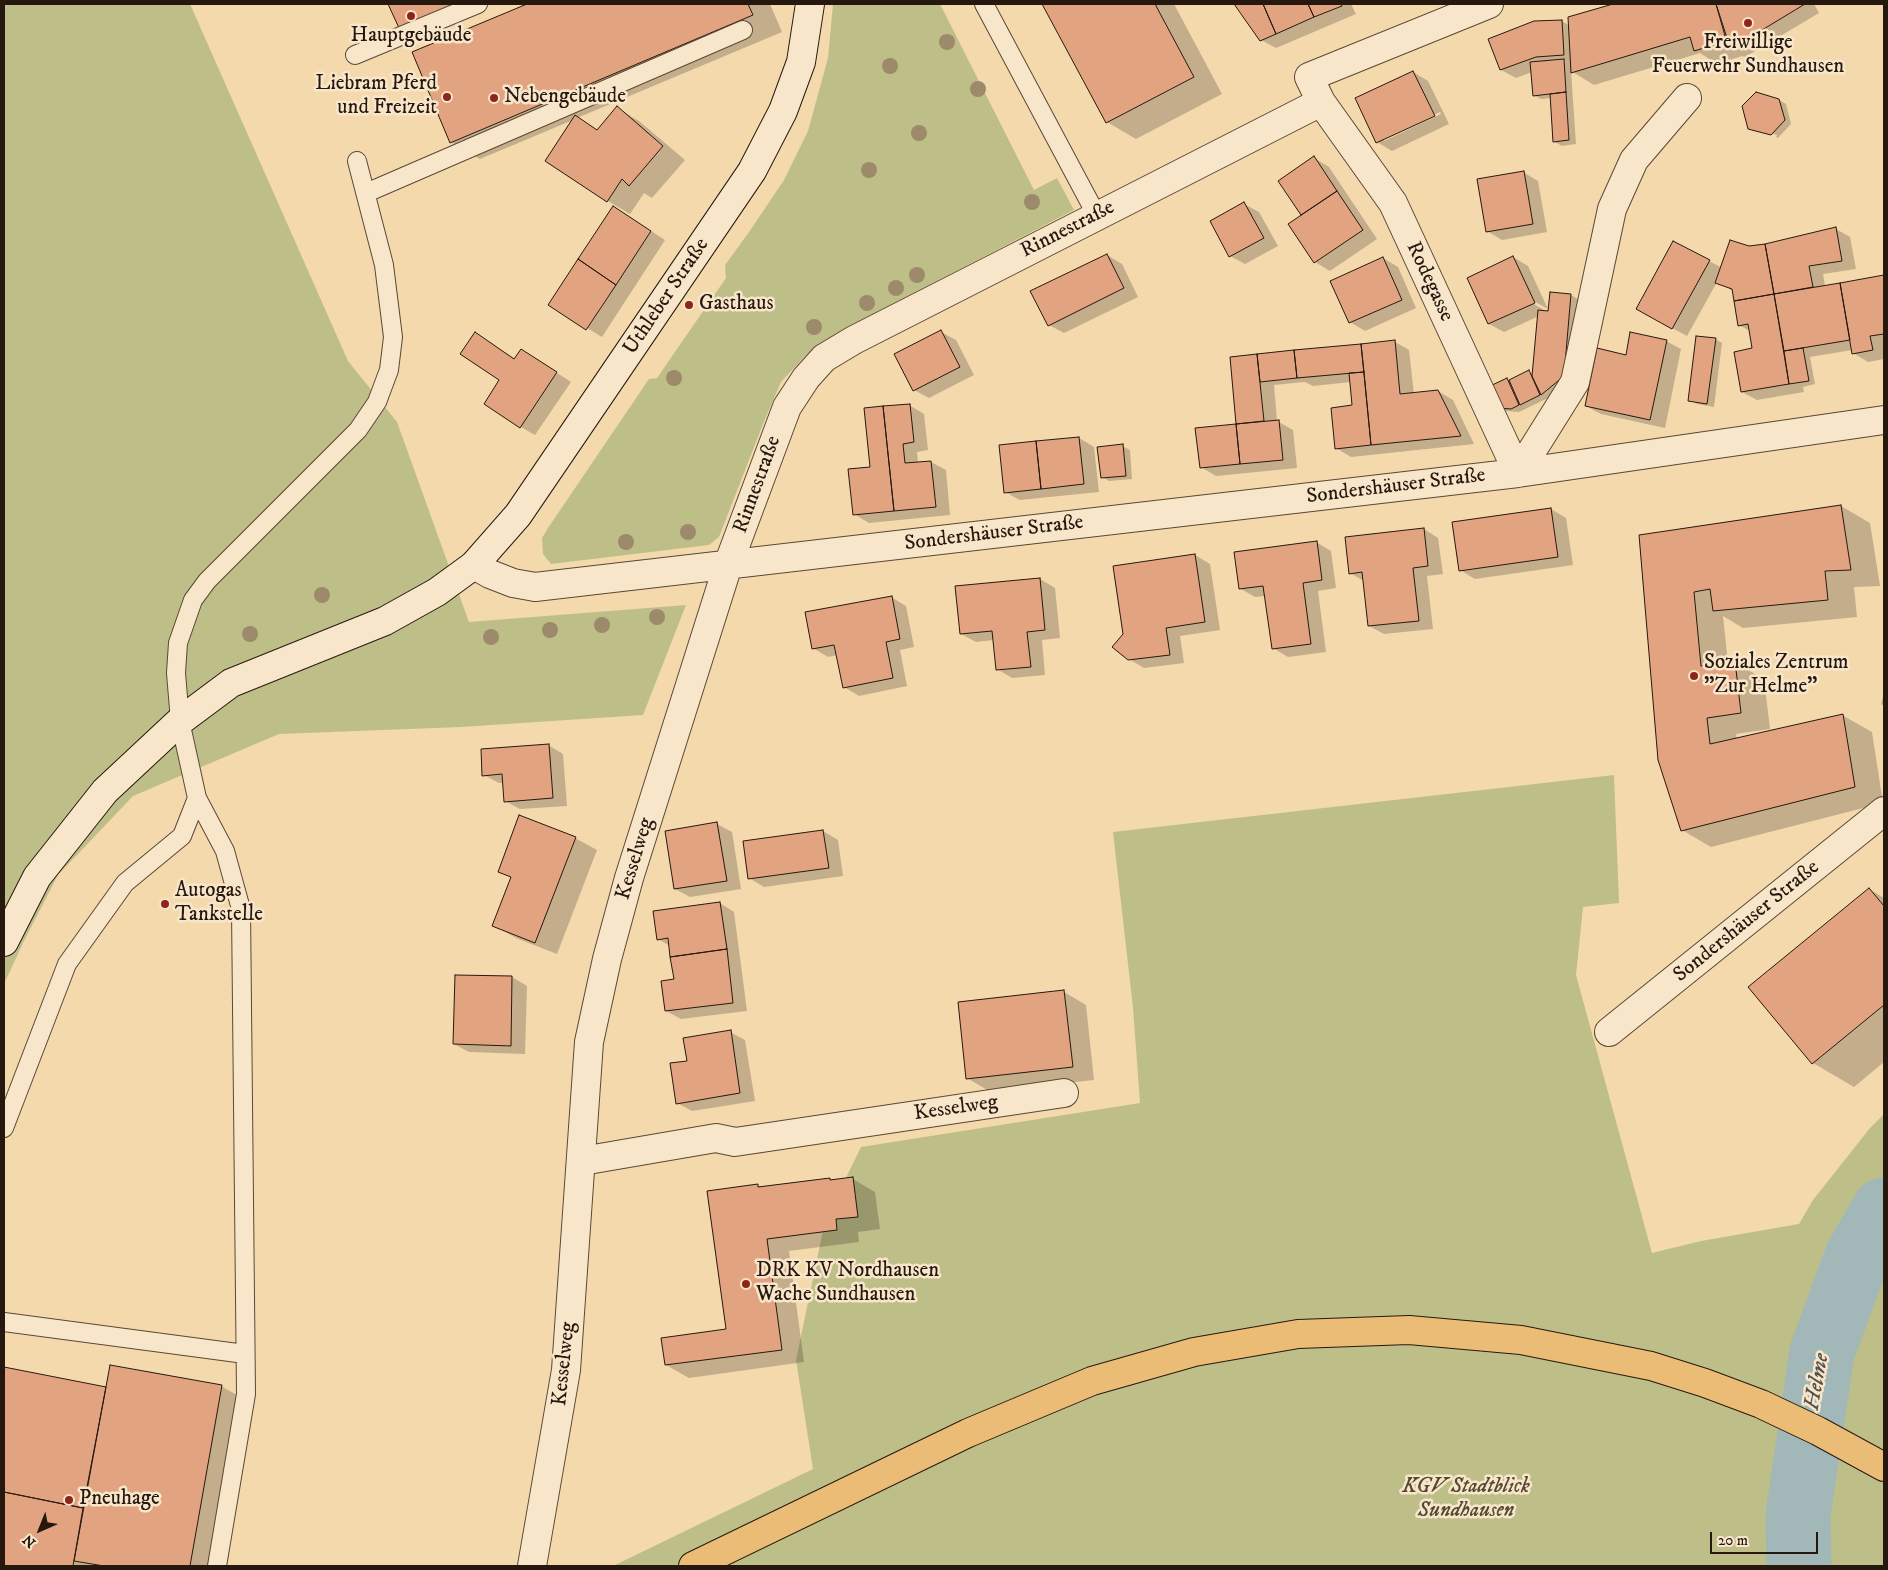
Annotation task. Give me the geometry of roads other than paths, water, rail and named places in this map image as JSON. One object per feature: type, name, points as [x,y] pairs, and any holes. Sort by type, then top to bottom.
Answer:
[{"type":"main road","points":[[693,1566],[968,1433],[1092,1380],[1194,1352],[1298,1334],[1409,1330],[1521,1340],[1651,1366],[1705,1383],[1761,1404],[1818,1431],[1884,1467]]},
{"type":"street","name":"Uthleber Straße","points":[[4,942],[37,877],[105,791],[180,721],[231,683],[385,621],[436,592],[474,565],[518,515],[752,171],[783,111],[801,62],[810,4]]},
{"type":"street","points":[[1321,102],[1309,77],[1489,4]]},
{"type":"street","points":[[1518,473],[1574,382],[1615,200],[1634,160],[1687,98]]},
{"type":"street","name":"Rinnestraße","points":[[728,565],[787,407],[806,378],[824,358],[854,340],[1321,102]]},
{"type":"street","name":"Rodegasse","points":[[1321,102],[1393,204],[1518,473]]},
{"type":"street","name":"Sondershäuser Straße","points":[[474,565],[513,583],[535,587],[1518,473],[1884,420]]},
{"type":"street","name":"Kesselweg","points":[[532,1566],[560,1417],[566,1370],[589,1042],[607,959],[629,878],[728,565]]},
{"type":"street","name":"Sondershäuser Straße","points":[[1609,1032],[1884,811]]},
{"type":"street","name":"Kesselweg","points":[[582,1161],[716,1138],[735,1142],[1064,1093]]},
{"type":"lane","points":[[355,55],[478,4]]},
{"type":"lane","points":[[984,4],[1097,216]]},
{"type":"lane","points":[[366,193],[743,30]]},
{"type":"lane","points":[[217,1566],[246,1394],[241,909],[226,851],[197,798],[180,721],[176,673],[178,643],[193,600],[207,581],[358,430],[377,402],[389,370],[394,337],[384,265],[358,161]]},
{"type":"lane","points":[[4,1128],[67,964],[125,883],[182,836],[197,798]]},
{"type":"lane","points":[[4,1322],[246,1354]]},
{"type":"waterway","name":"Helme","points":[[1799,1566],[1798,1515],[1822,1352],[1857,1257],[1884,1210]]},
{"type":"place","name":"Hauptgebäude","points":[[411,16]]},
{"type":"place","name":"Freiwillige Feuerwehr Sundhausen","points":[[1748,23]]},
{"type":"place","name":"Liebram Pferd und Freizeit","points":[[447,97]]},
{"type":"place","name":"Nebengebäude","points":[[494,98]]},
{"type":"place","name":"Gasthaus","points":[[689,305]]},
{"type":"place","name":"Soziales Zentrum \"Zur Helme\"","points":[[1694,676]]},
{"type":"place","name":"Autogas Tankstelle","points":[[165,904]]},
{"type":"place","name":"DRK KV Nordhausen Wache Sundhausen","points":[[746,1284]]},
{"type":"place","name":"Pneuhage","points":[[69,1500]]},
{"type":"park label","name":"KGV Stadtblick Sundhausen","points":[[1466,1500]]}]
